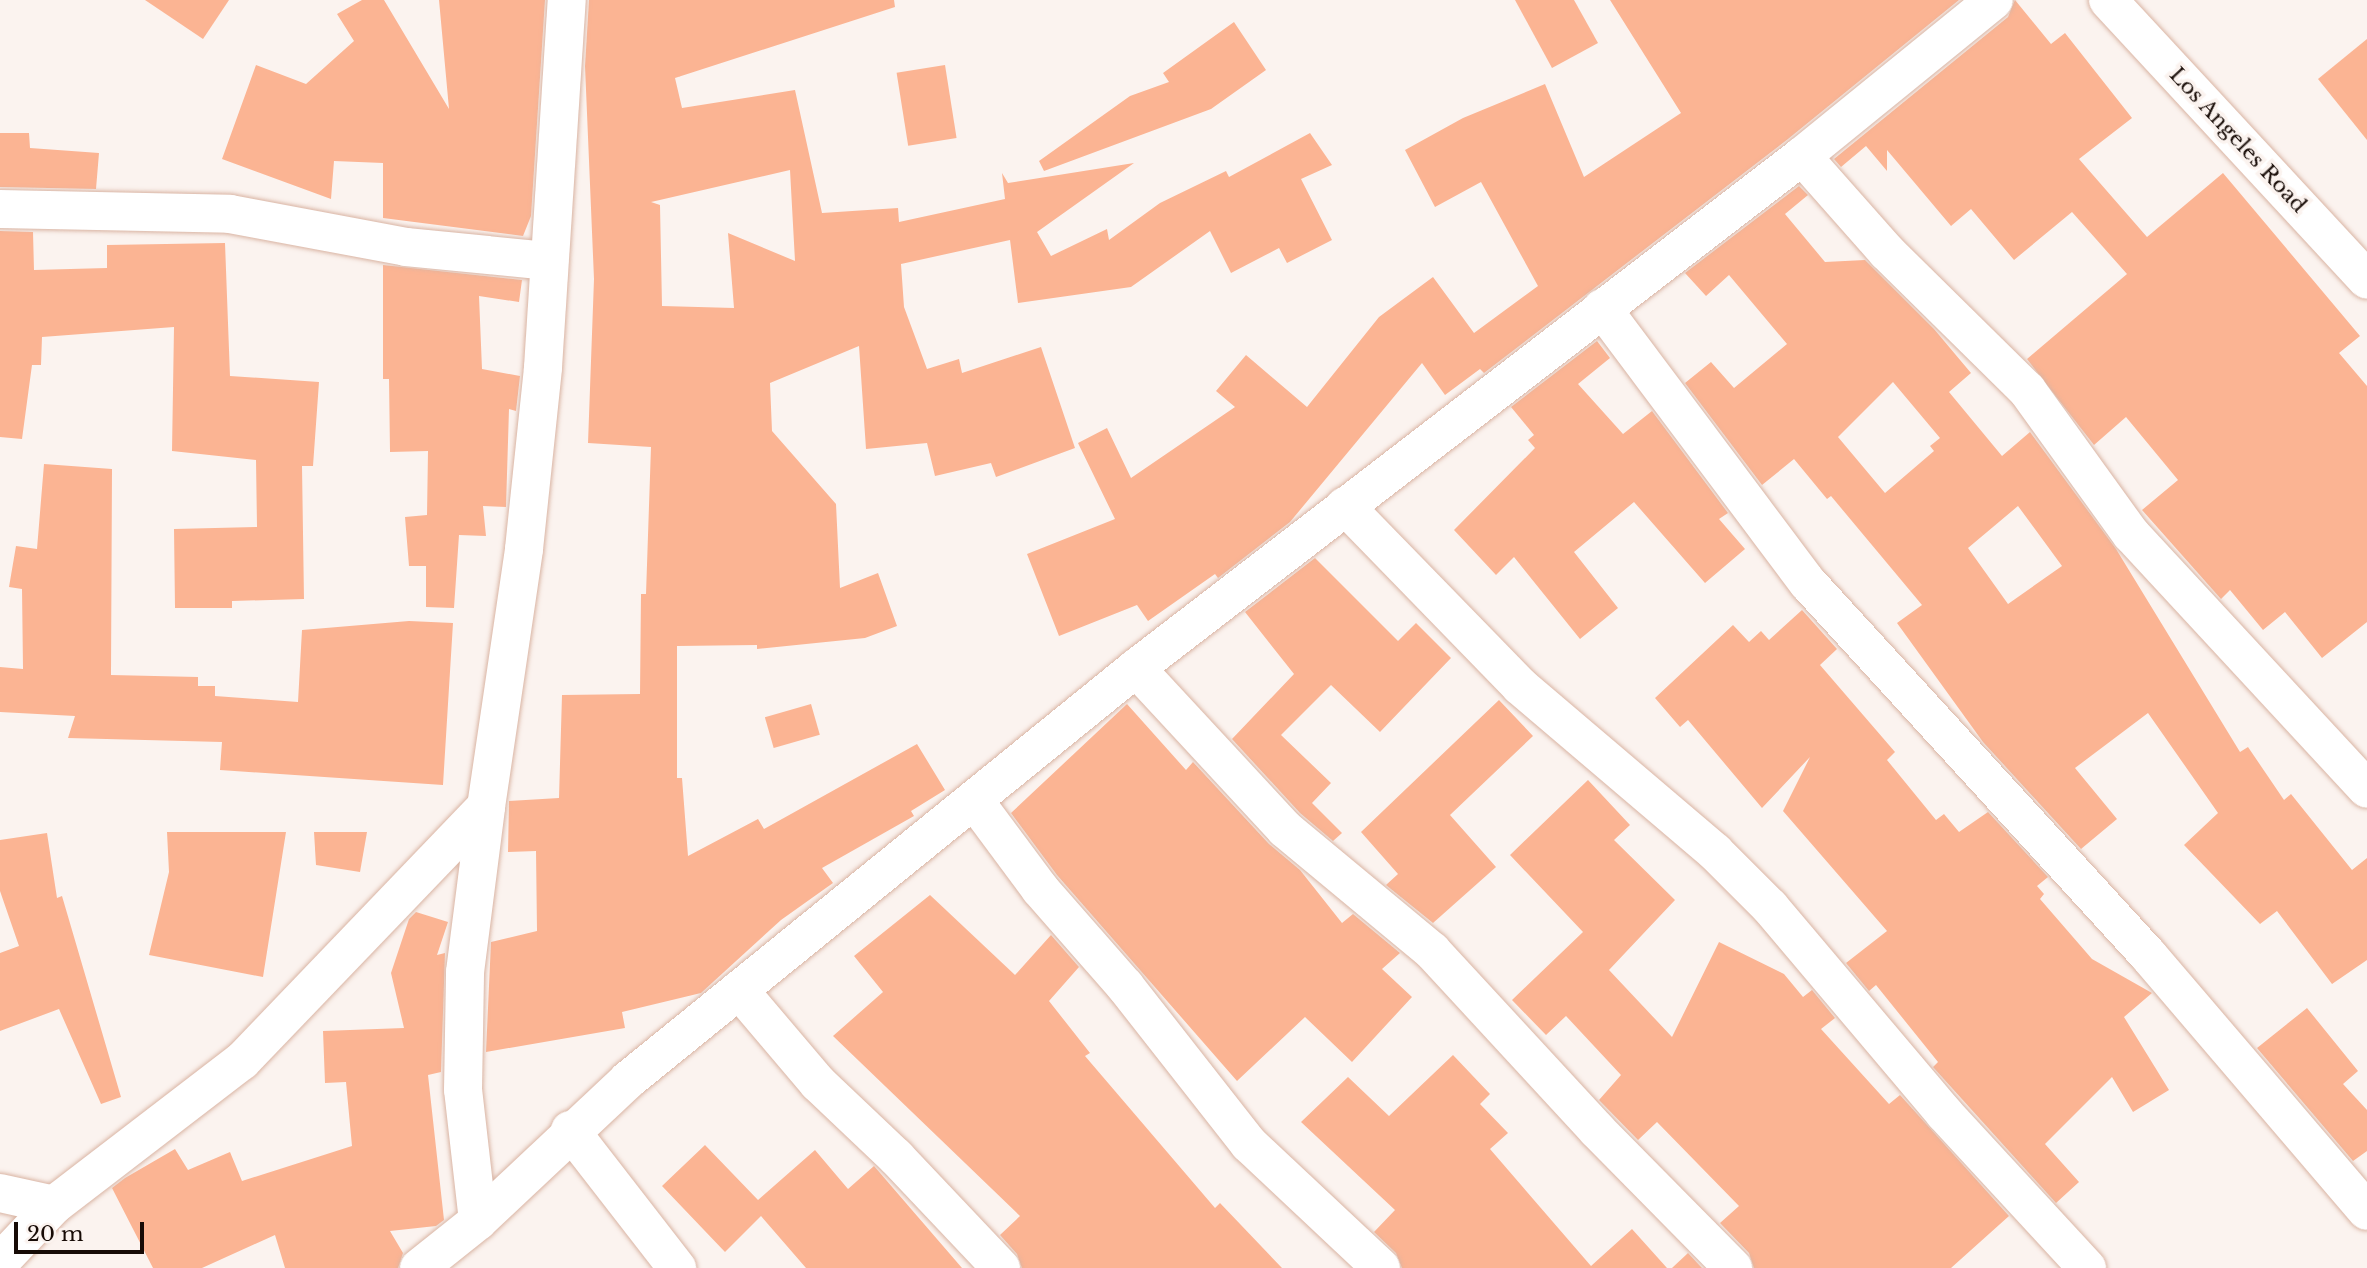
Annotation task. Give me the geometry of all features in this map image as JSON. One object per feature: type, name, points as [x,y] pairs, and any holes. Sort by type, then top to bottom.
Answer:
[{"type":"street","points":[[478,1221],[463,1090],[465,1011],[486,807],[524,549],[549,261],[567,0]]},
{"type":"street","points":[[419,1268],[478,1221],[570,1130],[1136,668],[1801,156],[1994,0]]},
{"type":"street","name":"Los Angeles Road","points":[[2108,0],[2367,280]]},
{"type":"street","points":[[1801,156],[1887,251],[2027,390],[2131,534],[2367,789]]},
{"type":"street","points":[[0,209],[230,214],[406,247],[549,261]]},
{"type":"street","points":[[1602,308],[1808,583],[2149,956],[2367,1211]]},
{"type":"street","points":[[1345,506],[1520,686],[1715,852],[1770,907],[1944,1113],[2087,1268]]},
{"type":"street","points":[[1136,668],[1285,829],[1432,951],[1597,1130],[1733,1268]]},
{"type":"street","points":[[974,800],[1040,889],[1125,986],[1249,1144],[1381,1268]]},
{"type":"street","points":[[0,1262],[54,1205],[242,1061],[486,807]]},
{"type":"street","points":[[739,990],[818,1083],[896,1157],[1001,1268]]},
{"type":"street","points":[[570,1130],[677,1268]]},
{"type":"street","points":[[0,1193],[54,1205]]},
{"type":"building","points":[[145,0],[229,0],[203,39]]},
{"type":"building","points":[[362,0],[384,0],[449,109],[439,0],[545,0],[531,216],[523,236],[383,218],[383,163],[334,161],[331,199],[222,159],[256,65],[306,84],[354,41],[337,14]]},
{"type":"building","points":[[589,0],[894,0],[895,7],[675,78],[682,108],[795,90],[822,213],[898,208],[899,222],[1005,199],[1002,173],[1008,183],[1134,163],[1037,232],[1051,256],[1107,229],[1109,240],[1160,203],[1226,171],[1229,177],[1310,133],[1332,165],[1301,179],[1332,240],[1287,263],[1279,248],[1231,273],[1210,231],[1131,287],[1018,303],[1010,240],[901,264],[904,307],[927,369],[959,359],[962,373],[1041,347],[1075,448],[996,477],[991,463],[935,476],[927,443],[866,449],[859,346],[770,383],[772,431],[836,504],[840,588],[878,573],[897,626],[865,638],[757,649],[757,645],[677,646],[677,778],[682,778],[688,856],[758,819],[764,829],[917,744],[945,790],[911,811],[914,816],[822,868],[833,883],[781,920],[701,993],[622,1012],[625,1028],[486,1052],[491,942],[537,931],[536,851],[508,852],[509,801],[559,798],[562,695],[640,694],[641,594],[646,594],[651,447],[588,443],[594,279],[585,66]],"holes":[[[790,170],[795,261],[728,233],[734,308],[662,306],[660,205],[651,202]]]},
{"type":"building","points":[[1515,0],[1574,0],[1598,43],[1552,68]]},
{"type":"building","points":[[1610,0],[1959,0],[1788,139],[1484,373],[1480,369],[1445,395],[1422,363],[1290,522],[1218,578],[1215,574],[1148,621],[1137,605],[1059,636],[1027,554],[1115,519],[1078,443],[1107,428],[1131,478],[1235,407],[1216,391],[1246,355],[1307,407],[1379,317],[1433,277],[1474,333],[1538,286],[1481,182],[1435,207],[1405,150],[1463,118],[1545,84],[1584,177],[1681,113]]},
{"type":"building","points":[[2015,0],[2051,44],[2065,33],[2132,118],[2079,159],[2147,237],[2223,173],[2360,336],[2339,353],[2367,386],[2367,622],[2322,658],[2285,612],[2263,630],[2230,590],[2221,599],[2142,510],[2178,480],[2126,417],[2094,445],[2027,359],[2127,274],[2072,212],[2014,260],[1971,209],[1951,226],[1887,150],[1887,171],[1866,146],[1841,167],[1834,159],[2008,17]]},
{"type":"building","points":[[1234,22],[1266,70],[1211,109],[1044,171],[1039,161],[1130,96],[1169,82],[1163,73]]},
{"type":"building","points":[[2367,39],[2367,140],[2318,79]]},
{"type":"building","points":[[945,65],[957,138],[908,146],[897,73]]},
{"type":"building","points":[[0,133],[29,133],[30,148],[99,153],[96,189],[0,187]]},
{"type":"building","points":[[1799,186],[1808,195],[1785,214],[1825,262],[1865,260],[1934,329],[1971,373],[1949,392],[2002,456],[2030,432],[2116,549],[2240,752],[2248,747],[2284,800],[2291,794],[2352,870],[2367,858],[2367,960],[2332,984],[2277,911],[2260,924],[2184,845],[2218,813],[2148,713],[2075,768],[2117,819],[2081,849],[1983,742],[1897,623],[1922,605],[1831,496],[1827,499],[1794,459],[1762,485],[1685,383],[1711,362],[1734,388],[1787,344],[1729,275],[1706,296],[1685,273]],"holes":[[[1893,382],[1940,438],[1930,446],[1934,451],[1885,493],[1838,437]],[[2018,506],[2062,566],[2008,604],[1968,548]]]},
{"type":"building","points":[[0,231],[33,232],[34,270],[107,268],[107,245],[225,243],[230,376],[319,382],[313,466],[302,466],[304,599],[232,601],[232,608],[175,608],[174,529],[257,527],[256,460],[172,451],[174,327],[42,337],[41,365],[32,365],[22,439],[0,437]]},
{"type":"building","points":[[383,265],[522,280],[519,302],[479,296],[482,369],[520,376],[516,411],[509,409],[506,507],[483,506],[486,536],[459,535],[454,608],[426,607],[426,566],[409,566],[405,517],[427,515],[428,451],[390,452],[389,379],[383,379]]},
{"type":"building","points":[[1597,341],[1610,358],[1578,384],[1623,434],[1652,411],[1728,513],[1719,519],[1745,549],[1705,583],[1634,502],[1574,552],[1618,608],[1580,639],[1514,557],[1496,575],[1454,530],[1535,448],[1528,440],[1534,435],[1511,407]]},
{"type":"building","points":[[44,464],[112,469],[111,675],[198,677],[198,686],[215,686],[215,696],[298,702],[302,630],[409,621],[453,623],[443,785],[220,770],[222,742],[68,738],[75,716],[0,712],[0,667],[23,669],[22,589],[9,587],[16,546],[37,549]]},
{"type":"building","points":[[1315,558],[1398,641],[1416,623],[1451,658],[1380,732],[1331,685],[1281,735],[1331,783],[1312,803],[1342,833],[1333,841],[1300,813],[1232,739],[1294,674],[1245,612]]},
{"type":"building","points":[[1802,610],[1837,649],[1820,665],[1895,752],[1887,760],[1936,820],[1944,814],[1959,832],[1988,812],[2048,877],[2037,886],[2044,894],[2040,899],[2092,959],[2152,993],[2124,1017],[2169,1090],[2133,1112],[2112,1077],[2045,1144],[2079,1182],[2056,1203],[1933,1067],[1938,1062],[1876,985],[1869,991],[1846,963],[1887,931],[1783,811],[1810,757],[1762,808],[1688,720],[1680,727],[1655,698],[1733,625],[1749,642],[1761,631],[1769,640]]},
{"type":"building","points":[[1499,700],[1533,736],[1450,815],[1496,867],[1433,923],[1386,885],[1398,874],[1361,832]]},
{"type":"building","points":[[811,704],[820,735],[774,748],[765,717]]},
{"type":"building","points":[[1127,704],[1186,770],[1193,762],[1269,844],[1300,870],[1342,923],[1353,914],[1400,953],[1382,969],[1412,997],[1352,1062],[1305,1017],[1237,1081],[1057,875],[1011,813]]},
{"type":"building","points":[[1588,780],[1630,825],[1614,840],[1675,900],[1609,970],[1672,1037],[1719,942],[1784,974],[1803,997],[1812,990],[1835,1018],[1821,1029],[1889,1104],[1900,1095],[2009,1216],[1951,1268],[1754,1268],[1749,1253],[1720,1223],[1739,1206],[1657,1122],[1638,1140],[1599,1100],[1621,1075],[1566,1016],[1546,1035],[1512,1000],[1583,932],[1510,855]]},
{"type":"building","points":[[167,832],[286,832],[263,977],[149,955],[169,872]]},
{"type":"building","points":[[314,832],[367,832],[360,872],[316,865]]},
{"type":"building","points":[[47,833],[57,898],[62,896],[121,1097],[101,1104],[59,1009],[0,1031],[0,953],[19,946],[0,891],[0,840]]},
{"type":"building","points":[[930,895],[1015,975],[1051,935],[1079,967],[1049,1001],[1090,1053],[1085,1056],[1215,1208],[1220,1203],[1282,1268],[1022,1268],[1017,1254],[1000,1235],[1020,1216],[833,1036],[883,992],[854,956]]},
{"type":"building","points":[[416,912],[448,922],[437,955],[445,953],[441,1072],[428,1075],[444,1220],[436,1226],[390,1231],[403,1253],[398,1268],[285,1268],[275,1235],[202,1268],[153,1268],[112,1188],[125,1178],[175,1149],[188,1170],[230,1152],[242,1181],[352,1146],[346,1082],[325,1083],[323,1031],[404,1028],[391,973],[409,919]]},
{"type":"building","points":[[2307,1008],[2358,1071],[2343,1084],[2367,1110],[2367,1151],[2353,1161],[2257,1048]]},
{"type":"building","points":[[1453,1055],[1490,1094],[1480,1104],[1508,1133],[1490,1149],[1591,1266],[1632,1229],[1667,1268],[1402,1268],[1396,1253],[1374,1232],[1395,1210],[1301,1122],[1348,1077],[1389,1116]]},
{"type":"building","points":[[705,1145],[758,1200],[815,1150],[848,1189],[874,1166],[962,1268],[806,1268],[761,1216],[725,1252],[662,1186]]},
{"type":"building","points":[[1688,1253],[1702,1268],[1672,1268]]}]
